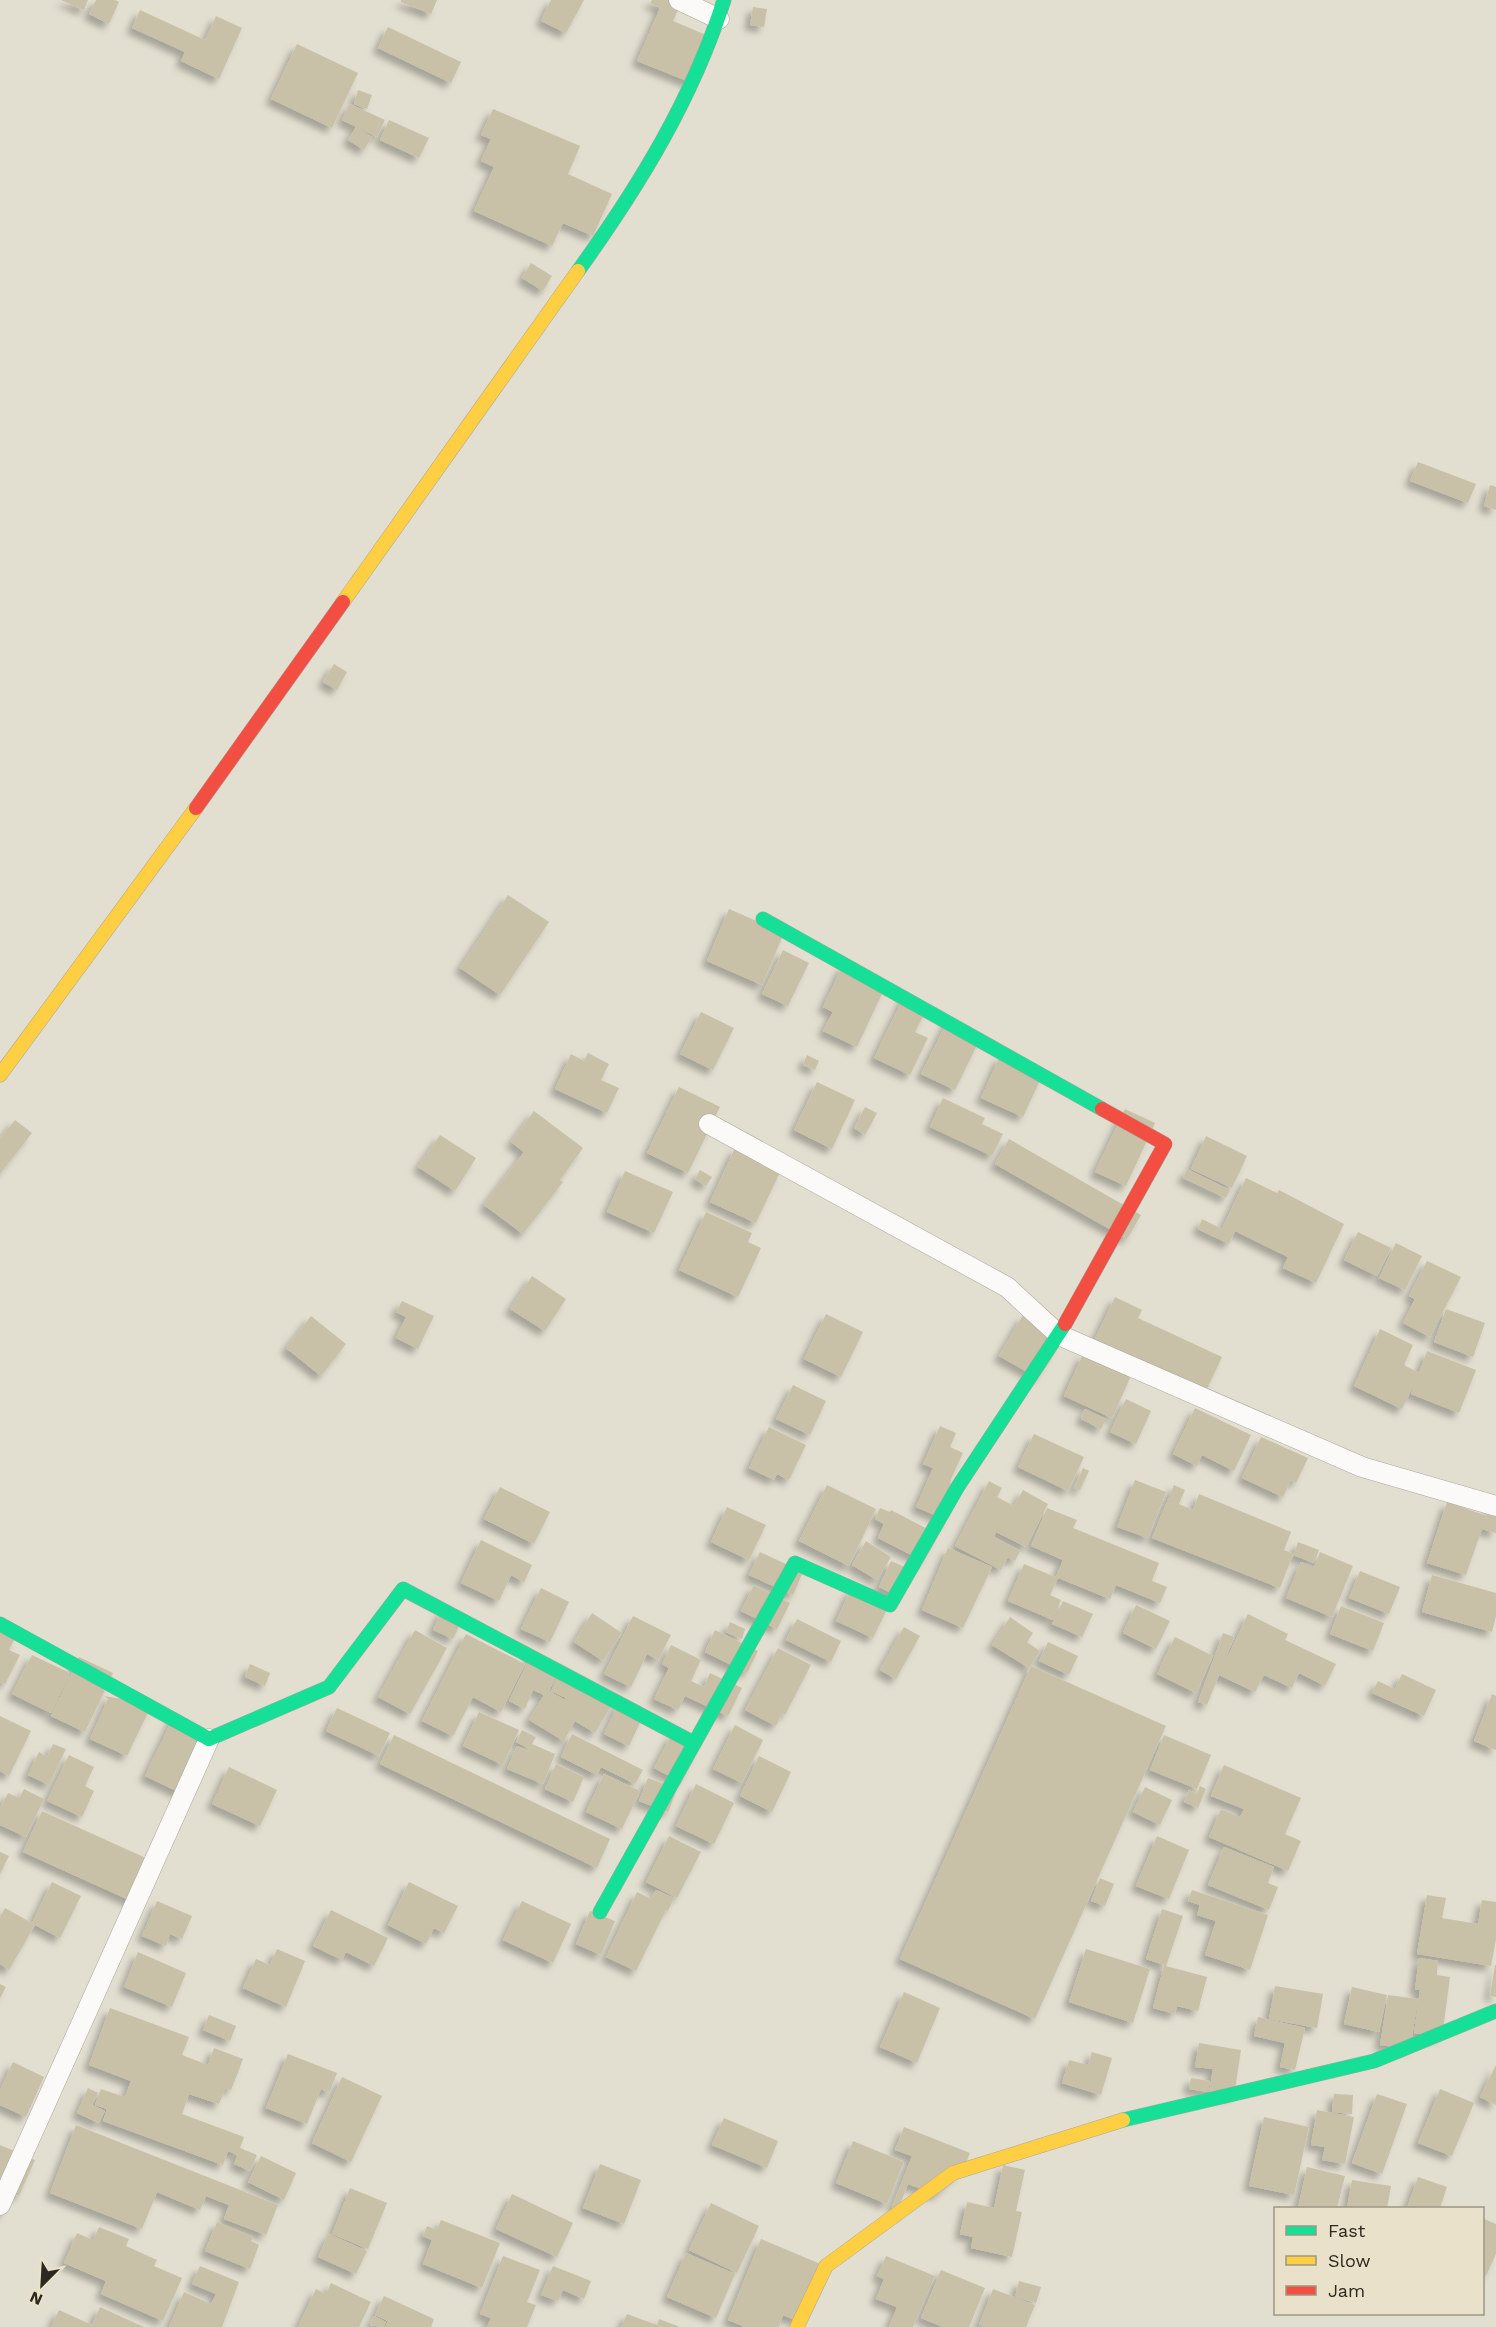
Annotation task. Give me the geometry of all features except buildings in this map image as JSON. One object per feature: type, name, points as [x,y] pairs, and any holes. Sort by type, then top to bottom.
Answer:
[{"type":"street","points":[[0,1075],[180,830],[619,214],[659,151],[693,87],[722,9],[679,0]]},
{"type":"street","points":[[600,1912],[795,1563],[890,1605],[957,1488],[1059,1335],[1166,1144],[763,919]]},
{"type":"street","points":[[709,1124],[1007,1287],[1059,1335],[1362,1467],[1496,1506]]},
{"type":"street","points":[[0,2205],[209,1739],[328,1688],[403,1589],[694,1743]]},
{"type":"street","points":[[0,1624],[209,1739]]},
{"type":"street","points":[[797,2327],[826,2266],[953,2173],[1113,2122],[1374,2061],[1496,2011]]},
{"type":"traffic: fast","points":[[578,271],[622,207],[662,141],[696,73],[724,0]]},
{"type":"traffic: fast","points":[[763,919],[1102,1109]]},
{"type":"traffic: fast","points":[[600,1912],[795,1563],[890,1605],[957,1488],[1065,1324]]},
{"type":"traffic: fast","points":[[0,1624],[209,1739],[329,1687],[403,1589],[694,1743]]},
{"type":"traffic: fast","points":[[1123,2120],[1374,2061],[1496,2011]]},
{"type":"traffic: slow","points":[[343,602],[578,271]]},
{"type":"traffic: slow","points":[[0,1075],[196,808]]},
{"type":"traffic: slow","points":[[797,2327],[826,2266],[953,2173],[1123,2120]]},
{"type":"traffic: jam","points":[[196,808],[343,602]]},
{"type":"traffic: jam","points":[[1065,1324],[1165,1144],[1102,1109]]}]
